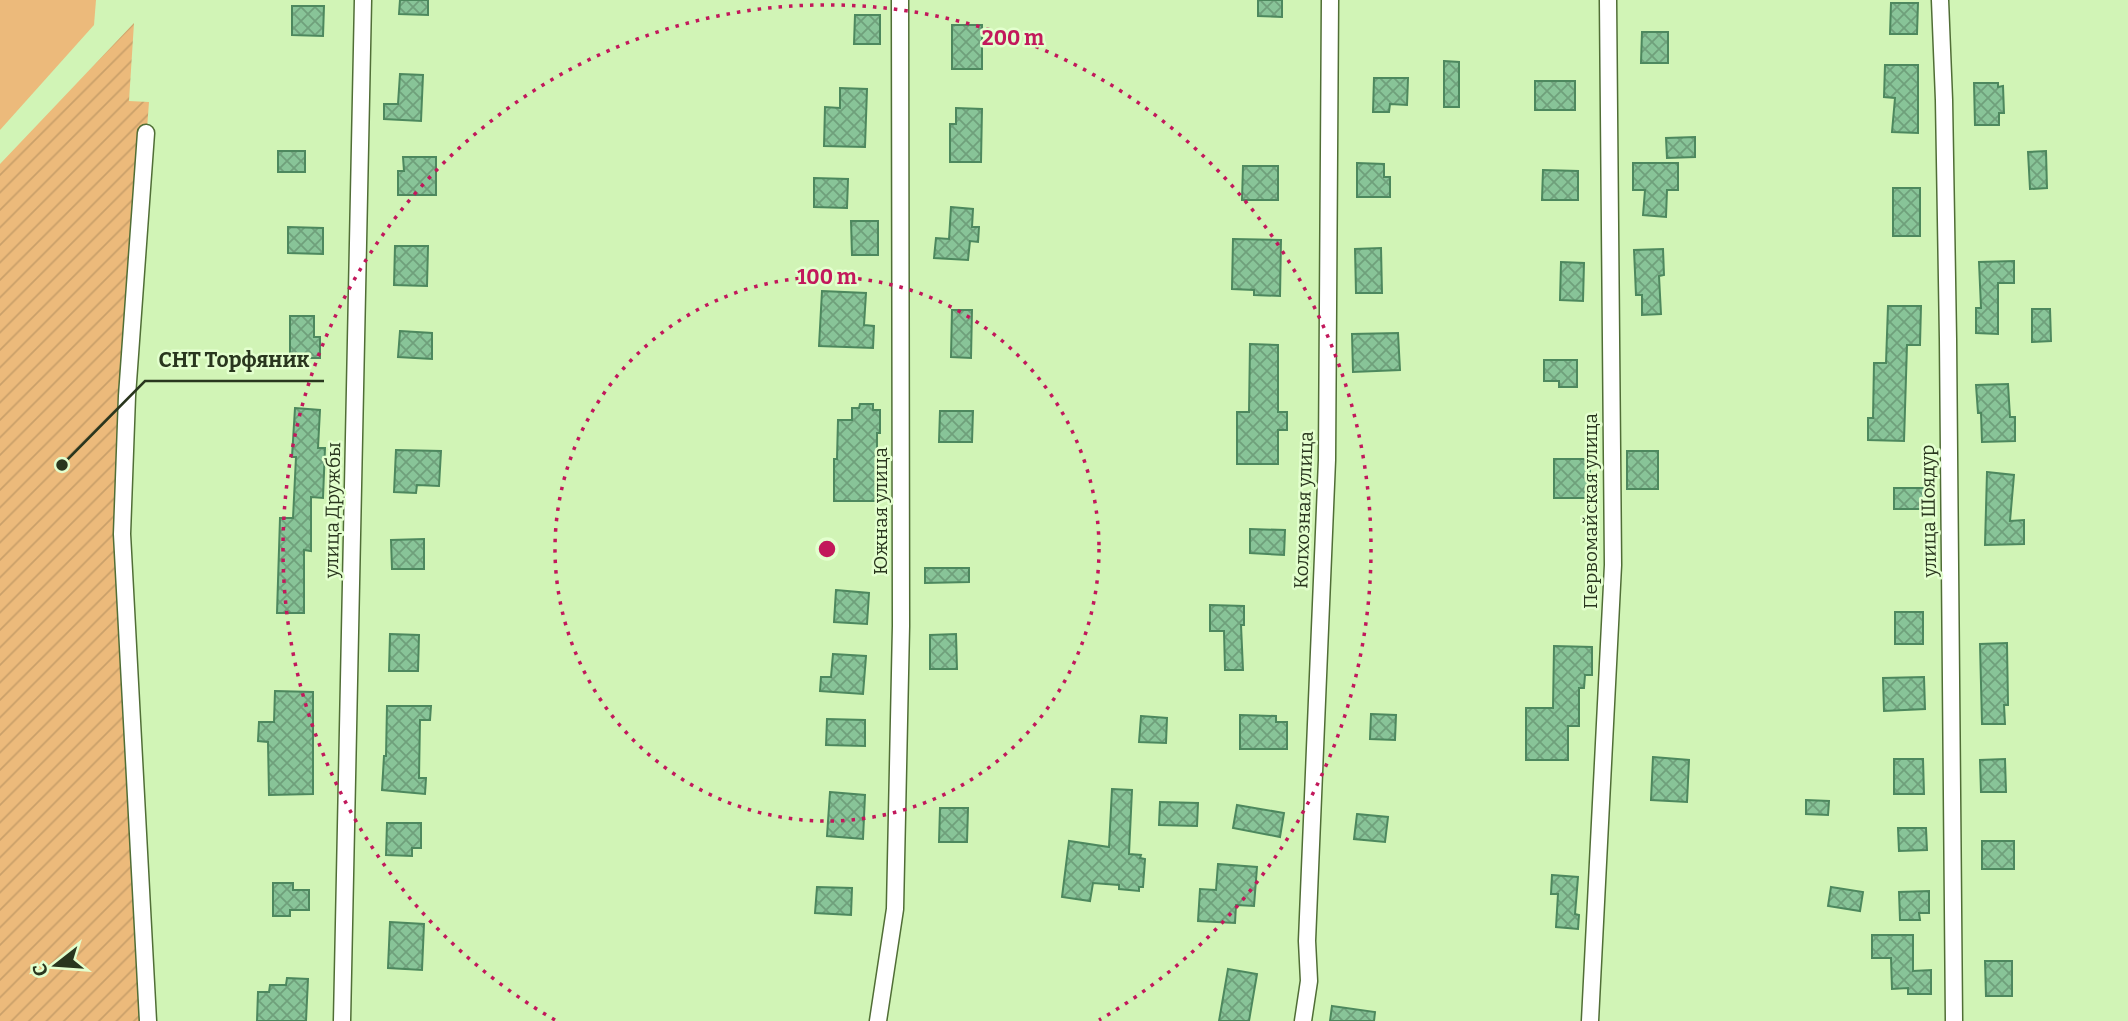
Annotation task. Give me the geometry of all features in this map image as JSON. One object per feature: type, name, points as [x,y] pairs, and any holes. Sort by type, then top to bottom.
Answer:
[{"type":"street","name":"улица Дружбы","points":[[342,1021],[363,0]]},
{"type":"street","name":"Южная улица","points":[[878,1021],[895,909],[901,626],[900,0]]},
{"type":"street","name":"Колхозная улица","points":[[1303,1021],[1308,981],[1307,941],[1327,460],[1330,0]]},
{"type":"street","name":"Первомайская улица","points":[[1590,1021],[1613,565],[1608,0]]},
{"type":"street","name":"улица Шоядур","points":[[1940,0],[1947,286],[1954,1021]]},
{"type":"street","points":[[146,133],[127,396],[122,534],[148,1021]]},
{"type":"shaded area","points":[[0,0],[96,0],[94,25],[0,130]]},
{"type":"shaded area","points":[[134,23],[129,101],[149,102],[127,396],[122,534],[148,1021],[0,1021],[0,164]]},
{"type":"building","points":[[400,0],[428,0],[428,15],[399,14]]},
{"type":"building","points":[[1258,0],[1282,0],[1282,17],[1258,16]]},
{"type":"building","points":[[1891,3],[1918,3],[1917,34],[1890,34]]},
{"type":"building","points":[[292,6],[324,6],[323,36],[292,35]]},
{"type":"building","points":[[855,15],[880,15],[880,44],[854,44]]},
{"type":"building","points":[[952,25],[982,25],[982,69],[952,69]]},
{"type":"building","points":[[1642,32],[1668,32],[1668,63],[1641,63]]},
{"type":"building","points":[[1444,61],[1459,62],[1459,107],[1444,107]]},
{"type":"building","points":[[1885,65],[1918,65],[1918,133],[1892,132],[1895,98],[1884,97]]},
{"type":"building","points":[[400,74],[423,75],[421,121],[384,119],[384,104],[398,104]]},
{"type":"building","points":[[1374,78],[1408,78],[1407,105],[1390,104],[1389,112],[1373,112]]},
{"type":"building","points":[[1535,81],[1575,81],[1575,110],[1535,110]]},
{"type":"building","points":[[1974,83],[1998,83],[1998,87],[2003,86],[2004,113],[1999,113],[1999,125],[1975,125]]},
{"type":"building","points":[[840,88],[867,89],[865,147],[824,146],[825,107],[840,108]]},
{"type":"building","points":[[956,108],[982,109],[981,162],[950,162],[950,124],[956,124]]},
{"type":"building","points":[[1695,137],[1695,157],[1667,158],[1666,138]]},
{"type":"building","points":[[278,151],[305,151],[305,172],[278,172]]},
{"type":"building","points":[[2046,151],[2047,188],[2030,189],[2028,152]]},
{"type":"building","points":[[403,157],[436,157],[436,195],[398,195],[398,171],[404,171]]},
{"type":"building","points":[[1357,163],[1384,164],[1384,177],[1390,177],[1390,197],[1357,197]]},
{"type":"building","points":[[1633,163],[1678,163],[1678,190],[1667,190],[1666,217],[1643,215],[1645,190],[1633,190]]},
{"type":"building","points":[[1243,166],[1278,166],[1278,200],[1242,200]]},
{"type":"building","points":[[1543,170],[1578,171],[1578,200],[1542,200]]},
{"type":"building","points":[[814,178],[848,179],[847,208],[814,207]]},
{"type":"building","points":[[1893,188],[1920,188],[1920,236],[1893,236]]},
{"type":"building","points":[[951,207],[973,209],[972,227],[979,227],[978,242],[970,241],[968,260],[934,258],[936,238],[949,239]]},
{"type":"building","points":[[851,221],[878,221],[878,255],[852,255]]},
{"type":"building","points":[[288,227],[323,228],[323,254],[288,253]]},
{"type":"building","points":[[1233,239],[1281,240],[1280,296],[1254,295],[1254,290],[1232,289]]},
{"type":"building","points":[[395,246],[428,246],[427,286],[394,285]]},
{"type":"building","points":[[1381,248],[1382,293],[1356,293],[1355,249]]},
{"type":"building","points":[[1663,249],[1664,275],[1659,276],[1661,314],[1642,315],[1642,295],[1636,295],[1634,250]]},
{"type":"building","points":[[2014,261],[2014,283],[1998,283],[1998,334],[1976,333],[1976,308],[1981,308],[1979,262]]},
{"type":"building","points":[[1561,262],[1584,263],[1583,301],[1560,300]]},
{"type":"building","points":[[822,291],[866,293],[864,325],[874,326],[873,348],[819,346]]},
{"type":"building","points":[[1888,306],[1921,306],[1920,345],[1907,345],[1904,441],[1868,440],[1868,418],[1873,418],[1874,363],[1886,363]]},
{"type":"building","points":[[2032,309],[2050,309],[2051,341],[2032,342]]},
{"type":"building","points":[[952,310],[972,310],[971,358],[951,357]]},
{"type":"building","points":[[290,316],[314,316],[314,337],[320,337],[320,358],[290,358]]},
{"type":"building","points":[[400,331],[432,333],[432,359],[398,357]]},
{"type":"building","points":[[1398,333],[1400,370],[1353,372],[1352,334]]},
{"type":"building","points":[[1250,344],[1278,345],[1278,412],[1287,412],[1287,430],[1278,430],[1278,464],[1237,464],[1237,412],[1249,412]]},
{"type":"building","points":[[1544,360],[1577,360],[1577,387],[1559,387],[1559,381],[1544,381]]},
{"type":"building","points":[[2008,384],[2010,417],[2015,417],[2015,441],[1982,442],[1976,385]]},
{"type":"building","points":[[860,404],[873,404],[873,410],[880,410],[880,433],[877,433],[877,501],[834,501],[838,420],[852,420],[852,408],[859,408]]},
{"type":"building","points":[[295,408],[320,410],[318,448],[325,448],[323,498],[311,497],[311,551],[304,550],[304,613],[277,613],[280,518],[293,518],[296,457],[292,457]]},
{"type":"building","points":[[940,411],[973,411],[972,442],[939,442]]},
{"type":"building","points":[[396,450],[441,451],[439,486],[417,485],[416,493],[394,492]]},
{"type":"building","points":[[1627,451],[1658,451],[1658,489],[1627,489]]},
{"type":"building","points":[[1554,459],[1590,459],[1590,498],[1554,498]]},
{"type":"building","points":[[1987,472],[2014,475],[2010,521],[2024,520],[2024,544],[1985,545]]},
{"type":"building","points":[[1894,488],[1925,488],[1925,509],[1894,509]]},
{"type":"building","points":[[1250,529],[1285,530],[1284,555],[1250,553]]},
{"type":"building","points":[[424,539],[424,569],[392,569],[391,540]]},
{"type":"building","points":[[925,568],[969,568],[969,582],[925,583]]},
{"type":"building","points":[[836,590],[869,593],[867,624],[834,622]]},
{"type":"building","points":[[1210,605],[1244,606],[1244,625],[1241,625],[1243,670],[1225,670],[1224,631],[1210,631]]},
{"type":"building","points":[[1895,612],[1923,612],[1923,644],[1895,644]]},
{"type":"building","points":[[390,634],[419,635],[418,671],[389,671]]},
{"type":"building","points":[[956,634],[957,669],[930,669],[930,635]]},
{"type":"building","points":[[2007,643],[2008,705],[2004,705],[2005,724],[1982,724],[1980,644]]},
{"type":"building","points":[[1554,646],[1592,647],[1592,675],[1585,675],[1584,688],[1579,688],[1579,726],[1568,726],[1568,760],[1526,760],[1526,708],[1553,708]]},
{"type":"building","points":[[833,654],[866,656],[863,694],[820,691],[821,677],[831,677]]},
{"type":"building","points":[[1924,677],[1925,709],[1884,711],[1883,678]]},
{"type":"building","points":[[275,691],[313,692],[313,794],[269,795],[268,742],[258,741],[259,722],[274,722]]},
{"type":"building","points":[[387,706],[431,706],[430,720],[420,720],[419,778],[426,778],[425,794],[382,790]]},
{"type":"building","points":[[1371,714],[1396,715],[1395,740],[1370,739]]},
{"type":"building","points":[[1240,715],[1276,716],[1276,722],[1287,722],[1287,749],[1240,749]]},
{"type":"building","points":[[1141,716],[1167,718],[1166,743],[1139,742]]},
{"type":"building","points":[[827,719],[865,720],[865,746],[826,745]]},
{"type":"building","points":[[1653,757],[1689,760],[1687,802],[1651,800]]},
{"type":"building","points":[[1894,759],[1923,759],[1924,794],[1894,794]]},
{"type":"building","points":[[2005,759],[2006,792],[1981,792],[1980,760]]},
{"type":"building","points":[[1112,789],[1132,790],[1129,854],[1141,855],[1140,858],[1145,859],[1143,887],[1139,887],[1139,891],[1119,889],[1119,885],[1093,883],[1090,901],[1062,897],[1069,841],[1109,847]]},
{"type":"building","points":[[830,792],[865,795],[863,839],[827,836]]},
{"type":"building","points":[[1806,800],[1829,801],[1828,815],[1806,814]]},
{"type":"building","points":[[1160,802],[1198,803],[1197,826],[1159,825]]},
{"type":"building","points":[[1237,805],[1284,813],[1280,837],[1233,828]]},
{"type":"building","points":[[940,808],[968,808],[967,842],[939,842]]},
{"type":"building","points":[[1357,814],[1388,817],[1385,842],[1354,839]]},
{"type":"building","points":[[387,823],[421,823],[421,848],[412,848],[412,856],[386,855]]},
{"type":"building","points":[[1898,828],[1926,828],[1927,850],[1899,851]]},
{"type":"building","points":[[1982,841],[2014,841],[2014,869],[1982,869]]},
{"type":"building","points":[[1218,864],[1257,867],[1254,906],[1236,905],[1235,923],[1198,921],[1200,889],[1216,890]]},
{"type":"building","points":[[1552,875],[1578,877],[1575,914],[1579,915],[1578,929],[1556,927],[1558,894],[1551,894]]},
{"type":"building","points":[[273,883],[293,883],[293,890],[309,890],[309,910],[290,910],[290,916],[273,916]]},
{"type":"building","points":[[817,887],[852,888],[851,915],[815,913]]},
{"type":"building","points":[[1831,887],[1863,892],[1860,911],[1828,906]]},
{"type":"building","points":[[1929,891],[1929,913],[1919,913],[1920,920],[1900,920],[1899,892]]},
{"type":"building","points":[[390,922],[424,924],[422,970],[388,968]]},
{"type":"building","points":[[1872,935],[1913,935],[1913,971],[1931,970],[1931,994],[1908,994],[1908,988],[1892,989],[1891,958],[1872,958]]},
{"type":"building","points":[[1985,961],[2012,961],[2012,996],[1986,996]]},
{"type":"building","points":[[1228,969],[1257,974],[1249,1021],[1219,1021]]},
{"type":"building","points":[[287,978],[308,979],[306,1021],[257,1021],[258,992],[269,992],[270,985],[286,985]]},
{"type":"building","points":[[1332,1006],[1375,1012],[1374,1021],[1330,1021]]},
{"type":"place","name":"СНТ Торфяник","points":[[62,465]]}]
